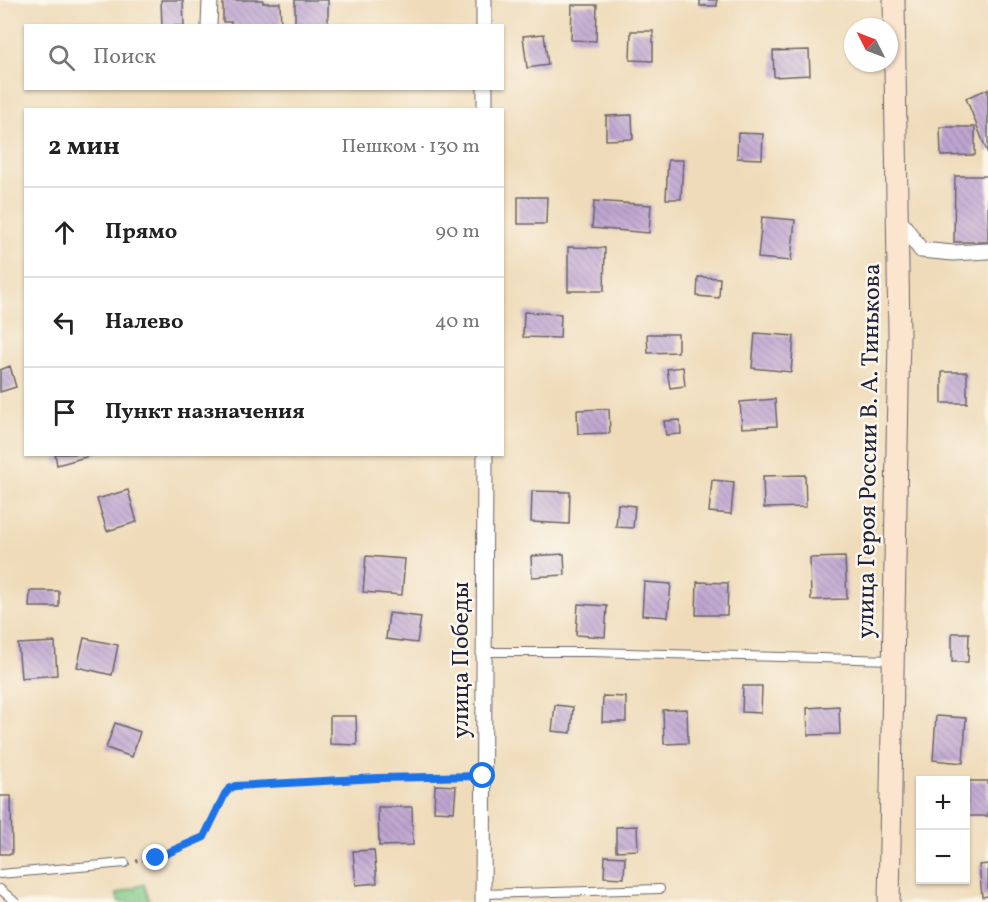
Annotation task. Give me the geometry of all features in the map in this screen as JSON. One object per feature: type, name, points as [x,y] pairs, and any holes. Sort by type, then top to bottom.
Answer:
[{"type":"street","points":[[208,24],[210,0]]},
{"type":"street","points":[[484,0],[484,24]]},
{"type":"street","name":"улица Героя России В. А. Тинькова","points":[[890,902],[899,334],[894,0]]},
{"type":"street","points":[[485,90],[485,108]]},
{"type":"street","points":[[898,218],[921,249],[953,253],[988,251]]},
{"type":"street","name":"улица Победы","points":[[483,898],[486,652],[485,456]]},
{"type":"lane","points":[[486,652],[590,652],[894,660]]},
{"type":"lane","points":[[0,874],[125,863]]},
{"type":"lane","points":[[0,889],[15,902]]},
{"type":"lane","points":[[483,898],[660,889]]},
{"type":"path","points":[[125,863],[156,858],[204,837],[225,794],[235,786],[378,778],[483,776]]},
{"type":"green space","points":[[144,884],[150,902],[119,902],[116,894]]},
{"type":"building","points":[[161,0],[183,0],[184,24],[162,24]]},
{"type":"building","points":[[223,0],[263,0],[263,3],[280,3],[281,24],[223,22]]},
{"type":"building","points":[[295,0],[328,0],[328,24],[295,24]]},
{"type":"building","points":[[700,0],[717,0],[717,6],[700,6]]},
{"type":"building","points":[[572,5],[597,5],[596,41],[571,40]]},
{"type":"building","points":[[631,31],[653,31],[653,61],[630,60]]},
{"type":"building","points":[[544,34],[548,65],[527,68],[523,36]]},
{"type":"building","points":[[809,50],[810,75],[774,77],[773,51]]},
{"type":"building","points":[[988,89],[988,154],[966,98]]},
{"type":"building","points":[[632,115],[633,139],[606,140],[606,116]]},
{"type":"building","points":[[940,127],[975,127],[975,155],[941,156]]},
{"type":"building","points":[[738,133],[763,134],[762,159],[737,158]]},
{"type":"building","points":[[668,160],[683,160],[681,199],[666,199]]},
{"type":"building","points":[[955,176],[988,176],[988,242],[954,242]]},
{"type":"building","points":[[518,197],[547,197],[546,224],[518,224]]},
{"type":"building","points":[[594,201],[651,205],[649,233],[592,228]]},
{"type":"building","points":[[762,217],[795,220],[791,261],[758,258]]},
{"type":"building","points":[[568,247],[605,248],[604,291],[568,291]]},
{"type":"building","points":[[698,277],[720,278],[719,298],[697,296]]},
{"type":"building","points":[[524,312],[561,314],[560,338],[523,337]]},
{"type":"building","points":[[755,333],[794,336],[791,372],[752,368]]},
{"type":"building","points":[[647,334],[678,334],[678,352],[648,353]]},
{"type":"building","points":[[10,366],[16,387],[0,392],[0,370]]},
{"type":"building","points":[[683,367],[685,386],[670,388],[667,369]]},
{"type":"building","points":[[942,372],[967,372],[967,403],[942,403]]},
{"type":"building","points":[[775,399],[777,426],[742,428],[740,402]]},
{"type":"building","points":[[609,409],[610,433],[578,434],[577,410]]},
{"type":"building","points":[[680,420],[681,434],[666,435],[664,421]]},
{"type":"building","points":[[55,456],[89,456],[57,465]]},
{"type":"building","points":[[805,475],[806,507],[764,508],[763,476]]},
{"type":"building","points":[[712,480],[734,482],[731,514],[709,512]]},
{"type":"building","points":[[128,490],[137,522],[107,531],[97,499]]},
{"type":"building","points":[[532,491],[570,492],[569,524],[531,522]]},
{"type":"building","points":[[618,504],[635,506],[633,528],[616,527]]},
{"type":"building","points":[[564,554],[565,575],[532,577],[531,556]]},
{"type":"building","points":[[366,556],[405,559],[402,595],[363,592]]},
{"type":"building","points":[[845,557],[847,599],[811,600],[810,558]]},
{"type":"building","points":[[644,582],[671,584],[668,617],[642,615]]},
{"type":"building","points":[[697,582],[728,583],[727,615],[696,615]]},
{"type":"building","points":[[30,591],[59,591],[59,607],[29,607]]},
{"type":"building","points":[[578,604],[607,606],[605,637],[576,635]]},
{"type":"building","points":[[389,613],[421,617],[417,643],[386,639]]},
{"type":"building","points":[[952,633],[969,633],[968,662],[952,662]]},
{"type":"building","points":[[84,638],[118,645],[112,675],[77,667]]},
{"type":"building","points":[[55,642],[57,675],[21,678],[18,644]]},
{"type":"building","points":[[743,686],[762,686],[761,713],[742,712]]},
{"type":"building","points":[[603,696],[626,697],[626,722],[602,722]]},
{"type":"building","points":[[555,705],[573,707],[571,733],[552,731]]},
{"type":"building","points":[[839,706],[840,734],[808,735],[807,708]]},
{"type":"building","points":[[687,709],[688,743],[664,744],[663,710]]},
{"type":"building","points":[[330,716],[356,716],[357,745],[330,744]]},
{"type":"building","points":[[936,716],[966,718],[963,763],[933,760]]},
{"type":"building","points":[[115,723],[140,732],[132,757],[106,748]]},
{"type":"building","points":[[970,781],[988,781],[988,816],[970,816]]},
{"type":"building","points":[[435,785],[456,786],[454,812],[434,811]]},
{"type":"building","points":[[0,796],[11,796],[12,854],[0,854]]},
{"type":"building","points":[[378,807],[412,807],[413,845],[379,846]]},
{"type":"building","points":[[637,826],[638,850],[616,851],[616,827]]},
{"type":"building","points":[[374,850],[377,883],[356,885],[353,851]]},
{"type":"building","points":[[605,856],[625,857],[624,878],[604,877]]},
{"type":"building","points":[[988,864],[988,896],[982,897],[979,865]]},
{"type":"route","points":[[156,858],[204,837],[225,794],[235,786],[378,778],[483,776]]}]
